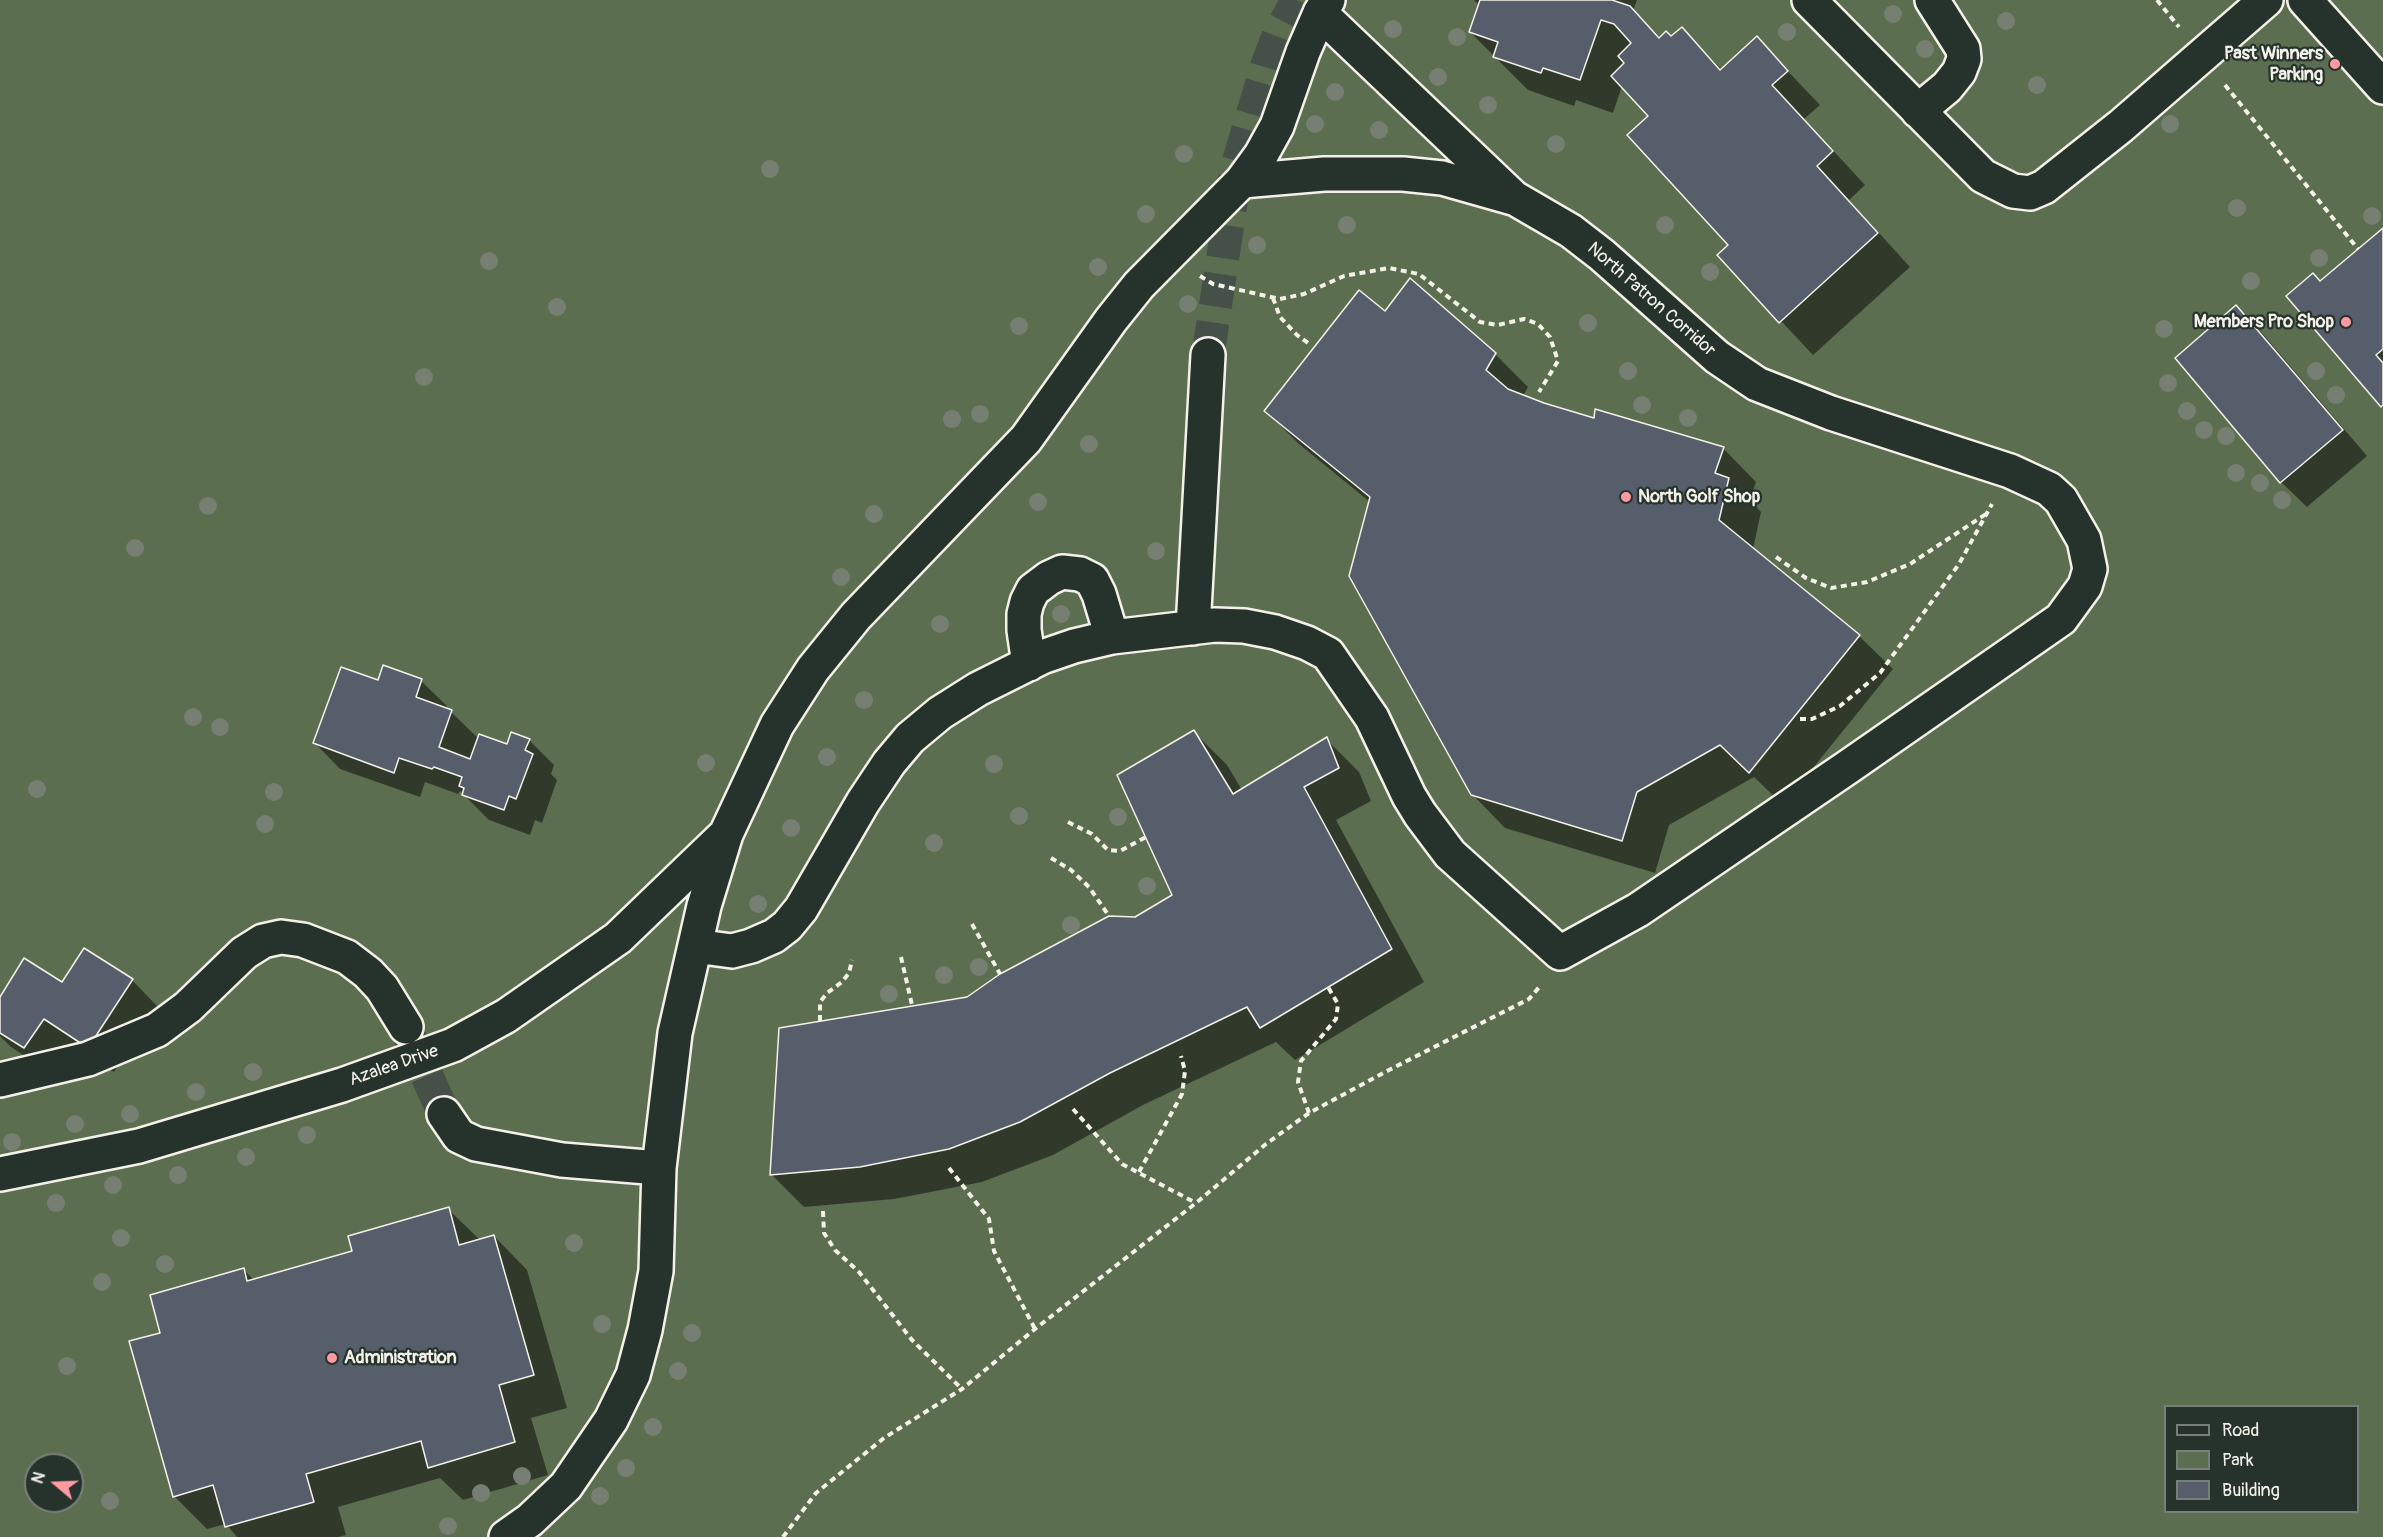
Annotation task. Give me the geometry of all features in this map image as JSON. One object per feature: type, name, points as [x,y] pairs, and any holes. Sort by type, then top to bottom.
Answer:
[{"type":"lane","points":[[1809,0],[1983,176],[2013,191],[2030,193],[2044,187],[2121,126],[2266,0]]},
{"type":"lane","points":[[1918,111],[1947,87],[1959,72],[1964,59],[1963,49],[1932,0]]},
{"type":"lane","points":[[2306,0],[2383,87]]},
{"type":"lane","points":[[523,1531],[566,1486],[592,1450],[615,1413],[633,1375],[654,1290],[659,1168],[675,1033],[704,906],[726,834],[777,725],[813,669],[855,616],[1026,439],[1139,285],[1242,181],[1262,156],[1277,126],[1303,52],[1324,6],[1516,199]]},
{"type":"lane","name":"North Patron Corridor","points":[[1242,181],[1324,174],[1403,174],[1442,178],[1516,199],[1571,231],[1602,255],[1717,357],[1757,384],[1831,413],[2010,471],[2049,489],[2061,500],[2084,540],[2090,569],[2085,586],[2061,619],[1638,910],[1560,953]]},
{"type":"lane","points":[[1193,627],[1208,355]]},
{"type":"lane","points":[[1029,664],[1024,630],[1027,602],[1033,590],[1048,578],[1062,572],[1080,574],[1092,580],[1099,594],[1112,637]]},
{"type":"lane","points":[[695,946],[732,951],[752,946],[774,936],[787,926],[801,909],[863,802],[889,763],[910,738],[940,713],[978,689],[1029,664],[1074,646],[1112,637],[1215,625],[1275,632],[1328,654],[1372,718],[1409,796],[1450,854],[1560,953]]},
{"type":"lane","name":"Azalea Drive","points":[[0,1174],[139,1146],[342,1085],[453,1046],[506,1016],[618,938],[726,834]]},
{"type":"lane","points":[[0,1080],[88,1059],[157,1030],[188,1007],[244,953],[263,941],[281,937],[303,940],[347,957],[368,973],[382,988],[406,1027]]},
{"type":"lane","points":[[444,1114],[459,1136],[476,1144],[562,1160],[659,1168]]},
{"type":"path","points":[[2157,0],[2179,28]]},
{"type":"path","points":[[2224,83],[2358,249]]},
{"type":"path","points":[[1173,251],[1197,274],[1213,284],[1280,299],[1304,294],[1344,276],[1389,268],[1419,274],[1480,322],[1498,325],[1524,320],[1538,324],[1550,337],[1558,361],[1539,392]]},
{"type":"path","points":[[1273,298],[1280,317],[1308,343]]},
{"type":"path","points":[[1800,718],[1812,719],[1840,706],[1880,673],[1959,564],[2010,471]]},
{"type":"path","points":[[1776,557],[1806,578],[1831,588],[1867,582],[1910,564],[1987,514]]},
{"type":"path","points":[[1068,822],[1092,834],[1108,850],[1120,851],[1146,837]]},
{"type":"path","points":[[1051,858],[1071,870],[1089,887],[1109,916]]},
{"type":"path","points":[[972,924],[1000,974]]},
{"type":"path","points":[[783,1537],[816,1493],[884,1438],[962,1389],[1196,1203],[1266,1144],[1309,1113],[1529,999],[1551,972],[1560,953]]},
{"type":"path","points":[[901,957],[912,1005]]},
{"type":"path","points":[[820,1021],[820,1002],[849,973],[852,960]]},
{"type":"path","points":[[1309,1113],[1298,1082],[1301,1061],[1336,1019],[1338,1004],[1328,987]]},
{"type":"path","points":[[1139,1172],[1182,1094],[1185,1071],[1181,1056]]},
{"type":"path","points":[[1073,1109],[1122,1164],[1196,1203]]},
{"type":"path","points":[[949,1168],[989,1219],[994,1251],[1035,1329]]},
{"type":"path","points":[[822,1211],[824,1233],[835,1250],[859,1272],[912,1340],[962,1389]]},
{"type":"green space","points":[[0,0],[2383,0],[2383,1537],[0,1537]]},
{"type":"building","points":[[1480,0],[1612,0],[1630,6],[1659,38],[1666,31],[1671,36],[1682,27],[1720,70],[1757,36],[1788,71],[1772,85],[1833,151],[1817,166],[1878,233],[1779,323],[1717,255],[1728,245],[1627,135],[1648,116],[1611,76],[1624,63],[1618,56],[1631,43],[1614,24],[1601,20],[1580,80],[1543,68],[1541,73],[1493,57],[1498,42],[1469,32]]},
{"type":"building","name":"Members Pro Shop","points":[[2383,228],[2383,349],[2376,355],[2383,363],[2383,405],[2381,407],[2286,296],[2313,273],[2320,281]]},
{"type":"building","points":[[1410,278],[1496,353],[1486,370],[1508,389],[1594,418],[1595,409],[1724,447],[1715,473],[1729,478],[1719,520],[1860,635],[1749,773],[1720,745],[1637,792],[1622,841],[1471,795],[1349,576],[1370,497],[1264,411],[1359,290],[1385,311]]},
{"type":"building","points":[[2236,305],[2343,430],[2280,483],[2175,358]]},
{"type":"building","points":[[383,665],[422,679],[416,697],[452,710],[439,747],[470,759],[479,734],[507,744],[511,732],[530,739],[525,750],[533,754],[516,799],[509,796],[504,810],[462,795],[464,788],[459,786],[462,777],[434,767],[432,769],[399,758],[394,773],[313,743],[341,667],[378,680]]},
{"type":"building","points":[[1194,730],[1233,794],[1327,737],[1339,768],[1304,787],[1392,949],[1260,1028],[1247,1007],[1110,1073],[1020,1122],[949,1149],[860,1167],[770,1175],[779,1028],[967,997],[1000,974],[1109,916],[1135,917],[1172,895],[1117,775]]},
{"type":"building","points":[[84,948],[133,979],[88,1048],[44,1019],[24,1048],[0,1033],[0,997],[24,958],[62,982]]},
{"type":"building","name":"Administration","points":[[449,1207],[459,1245],[494,1235],[534,1375],[499,1385],[515,1442],[428,1468],[421,1441],[306,1474],[314,1502],[225,1527],[213,1485],[173,1497],[129,1341],[160,1333],[150,1295],[244,1268],[247,1281],[352,1251],[348,1236]]},
{"type":"tunnel","points":[[1208,355],[1236,170],[1267,65],[1278,36],[1297,0]]},
{"type":"tunnel","points":[[407,1031],[444,1114]]},
{"type":"place","name":"Past Winners Parking","points":[[2335,64]]},
{"type":"place","name":"Members Pro Shop","points":[[2346,322]]},
{"type":"place","name":"North Golf Shop","points":[[1626,497]]},
{"type":"place","name":"Administration","points":[[332,1358]]}]
